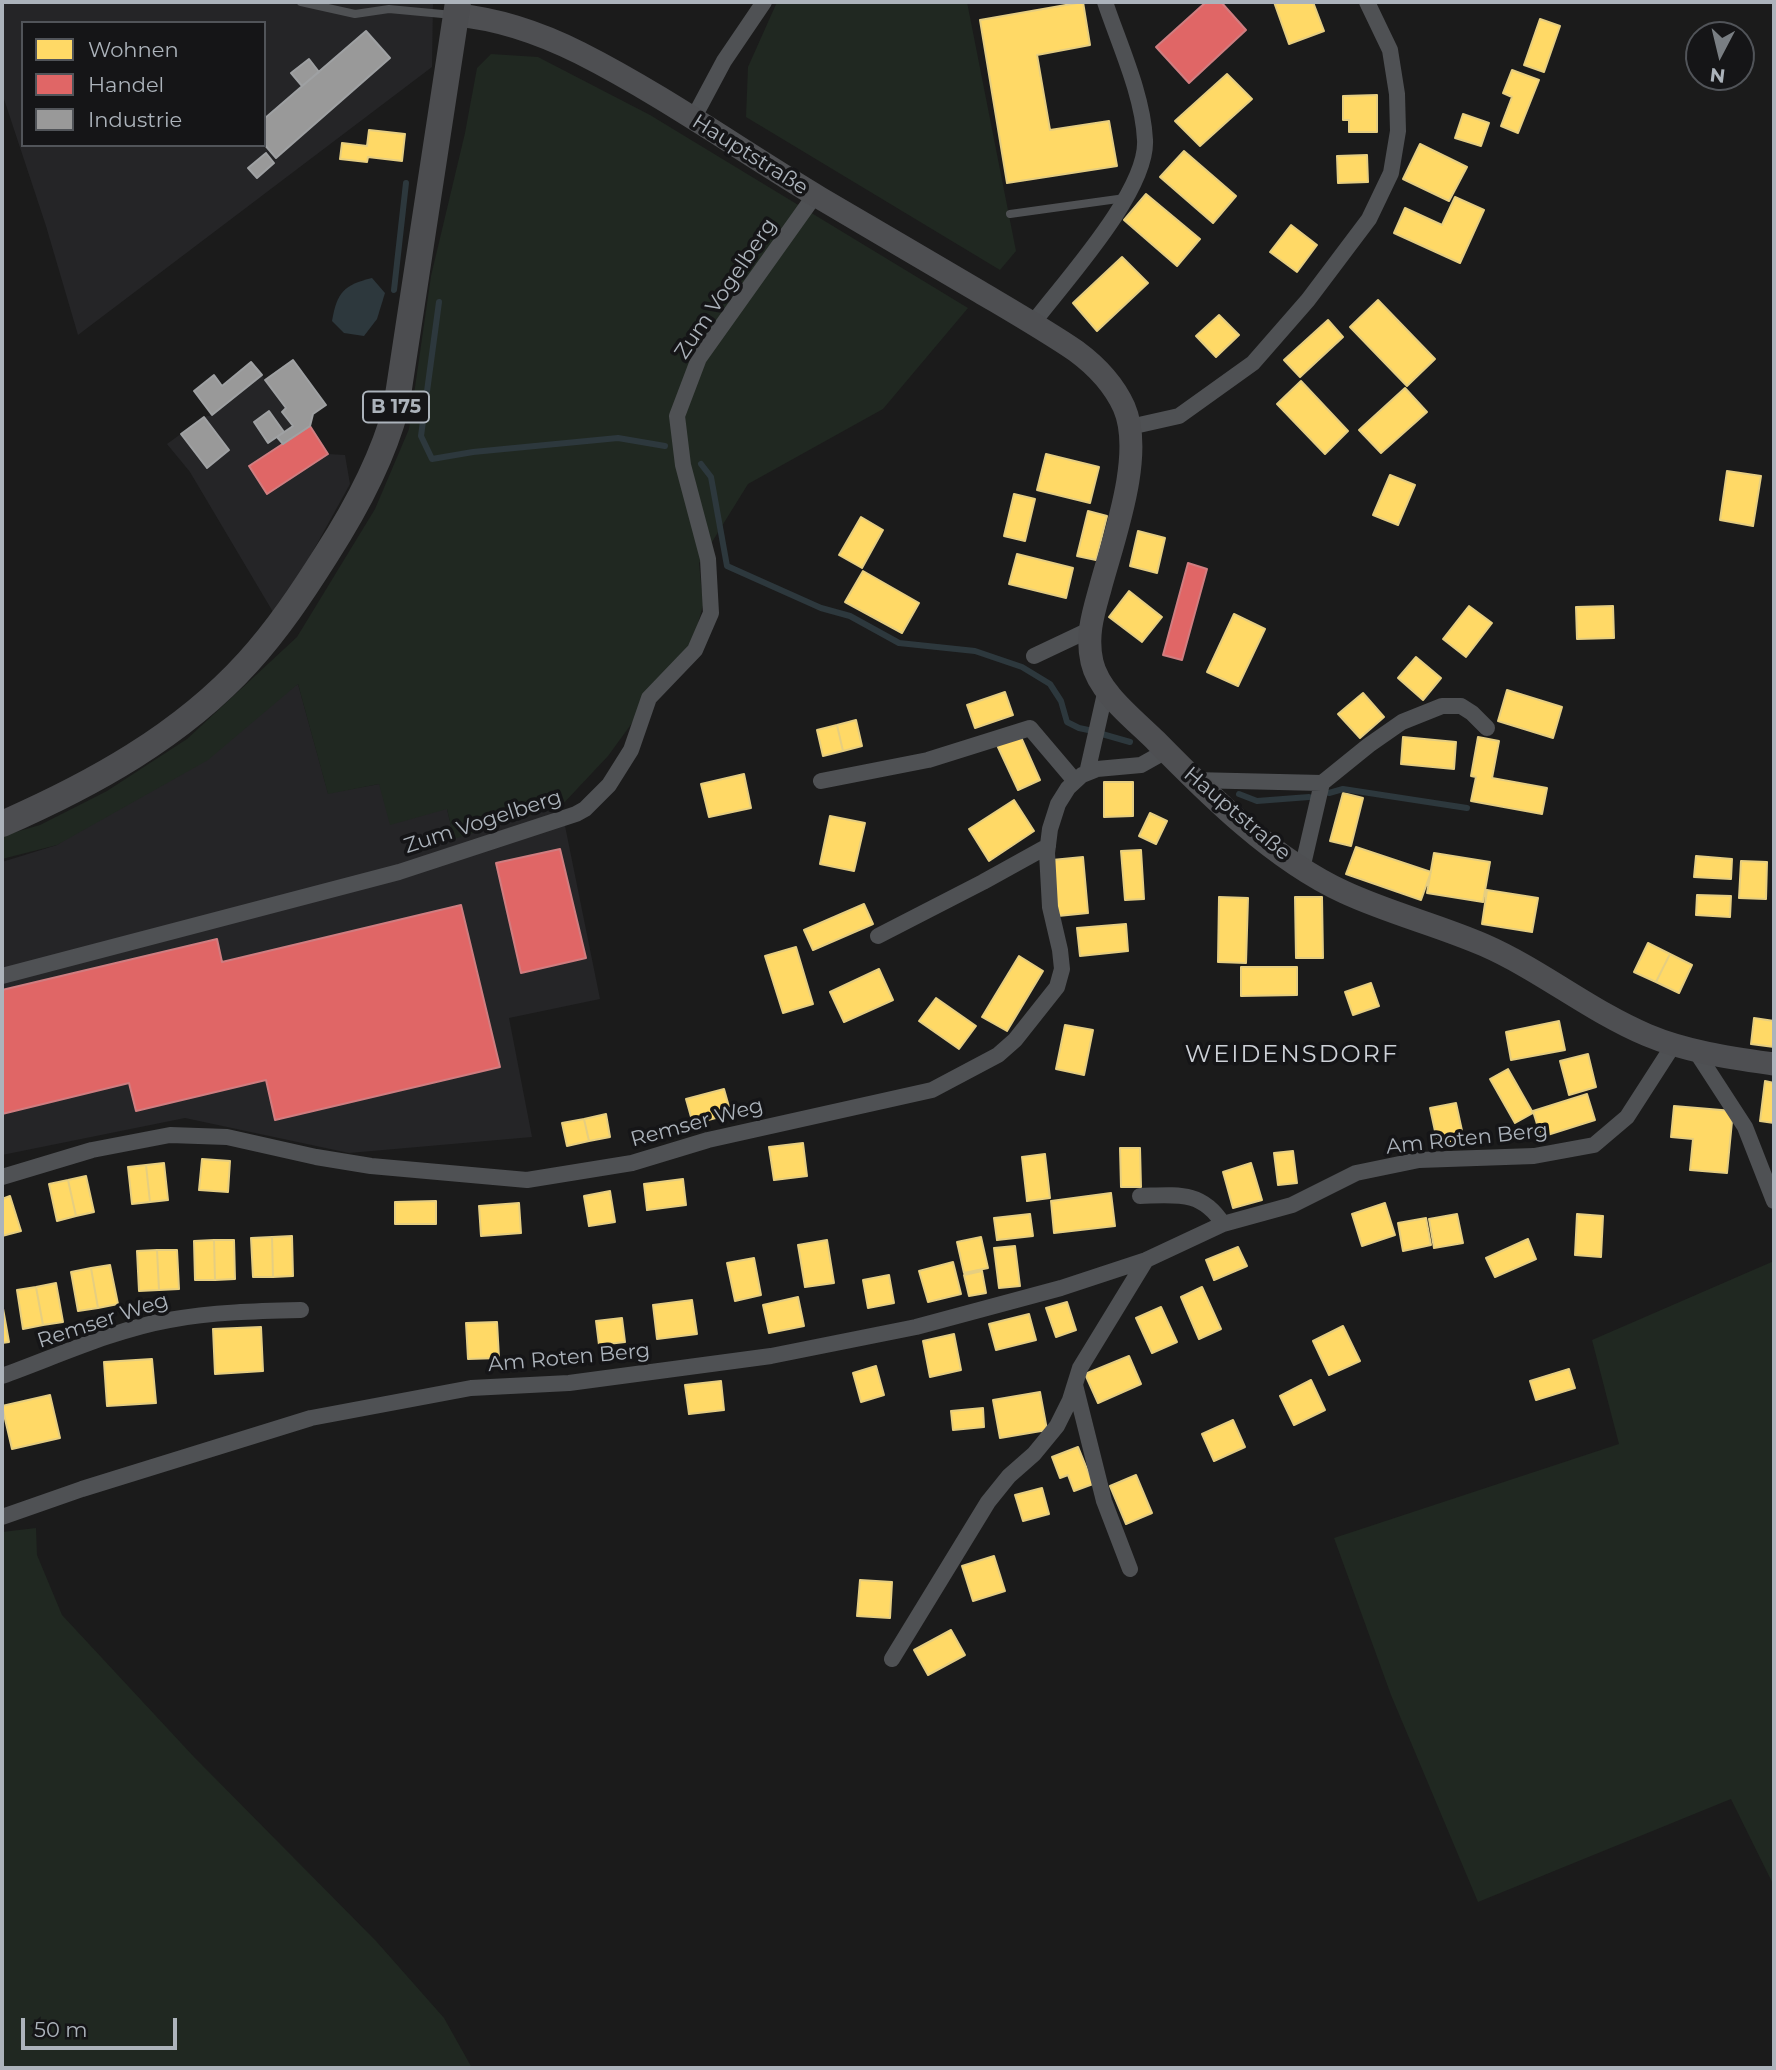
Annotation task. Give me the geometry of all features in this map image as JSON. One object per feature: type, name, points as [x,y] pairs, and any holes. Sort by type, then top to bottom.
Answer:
[{"type":"main road","name":"Hauptstraße","points":[[457,8],[474,16],[524,28],[617,73],[815,195],[1032,323],[1078,353],[1111,383],[1125,409],[1130,427],[1129,476],[1089,630],[1092,666],[1106,689],[1193,779],[1239,820],[1302,869],[1344,892],[1482,944],[1539,973],[1616,1020],[1648,1035],[1685,1047],[1774,1064]]},
{"type":"main road","name":"B 175","points":[[2,824],[68,795],[129,759],[196,712],[247,664],[288,614],[347,523],[388,440],[396,408],[457,8]]},
{"type":"street","points":[[693,120],[724,61],[764,2]]},
{"type":"street","points":[[1032,323],[1127,198],[1142,165],[1146,141],[1138,100],[1105,2]]},
{"type":"street","points":[[1130,427],[1178,416],[1253,363],[1308,300],[1369,219],[1391,173],[1398,131],[1397,94],[1390,50],[1367,2]]},
{"type":"street","points":[[1377,19],[1382,2]]},
{"type":"street","name":"Zum Vogelberg","points":[[2,976],[399,872],[585,809],[609,785],[631,750],[649,698],[695,650],[711,613],[708,559],[683,465],[677,416],[699,358],[815,195]]},
{"type":"street","points":[[1034,656],[1089,630]]},
{"type":"street","points":[[1081,777],[1106,689]]},
{"type":"street","points":[[1302,869],[1322,783],[1369,745],[1402,722],[1441,706],[1461,706],[1487,728]]},
{"type":"street","points":[[821,781],[929,760],[1030,728],[1081,777]]},
{"type":"street","points":[[1081,777],[1097,769],[1141,765],[1166,751]]},
{"type":"street","name":"Remser Weg","points":[[2,1177],[92,1150],[170,1135],[227,1137],[371,1166],[527,1180],[632,1163],[708,1140],[932,1090],[998,1055],[1015,1040],[1057,987],[1062,969],[1048,886],[1048,846],[1058,804],[1068,788],[1081,777]]},
{"type":"street","points":[[1193,779],[1322,783]]},
{"type":"street","points":[[878,936],[984,883],[1048,846]]},
{"type":"street","points":[[1685,1047],[1745,1126],[1774,1201]]},
{"type":"street","name":"Am Roten Berg","points":[[2,1517],[82,1489],[311,1418],[471,1388],[569,1383],[771,1356],[916,1327],[1061,1287],[1146,1260],[1223,1224],[1292,1205],[1356,1173],[1419,1160],[1534,1156],[1594,1145],[1627,1117],[1685,1047]]},
{"type":"street","points":[[1140,1196],[1172,1195],[1199,1200],[1214,1209],[1223,1224]]},
{"type":"street","points":[[892,1659],[988,1503],[1009,1476],[1034,1454],[1057,1426],[1080,1368],[1146,1260]]},
{"type":"street","name":"Remser Weg","points":[[2,1376],[166,1320],[226,1311],[302,1310]]},
{"type":"street","points":[[1074,1385],[1104,1501],[1130,1569]]},
{"type":"lane","points":[[301,2],[355,14],[389,5],[457,8]]},
{"type":"lane","points":[[1010,214],[1127,198]]},
{"type":"shaded area","points":[[2,2],[433,2],[432,67],[78,335],[46,226],[2,93]]},
{"type":"shaded area","points":[[777,2],[967,2],[1016,251],[1000,270],[746,117],[748,67]]},
{"type":"shaded area","points":[[491,54],[538,57],[650,115],[968,308],[883,409],[748,484],[699,563],[703,605],[694,638],[608,756],[561,806],[454,839],[447,809],[390,825],[379,784],[328,794],[298,684],[208,760],[57,845],[2,859],[2,836],[40,825],[107,791],[187,739],[297,637],[375,509],[409,429],[431,276],[465,133],[477,68]]},
{"type":"shaded area","points":[[372,278],[385,293],[377,319],[364,336],[344,333],[332,321],[339,296],[348,287]]},
{"type":"shaded area","points":[[293,360],[326,405],[313,414],[310,426],[328,454],[345,455],[350,484],[296,582],[273,612],[190,472],[167,444],[204,417],[212,415],[262,375],[265,380]]},
{"type":"shaded area","points":[[298,684],[328,793],[379,784],[447,809],[454,838],[561,806],[600,999],[509,1018],[532,1137],[349,1153],[185,1118],[2,1155],[2,862],[57,845]]},
{"type":"shaded area","points":[[1774,1261],[1774,1886],[1731,1799],[1478,1902],[1391,1695],[1334,1538],[1619,1444],[1592,1340]]},
{"type":"shaded area","points":[[36,1528],[37,1555],[62,1615],[194,1757],[376,1941],[444,2018],[472,2068],[2,2068],[2,1532]]},
{"type":"building: Wohnen","points":[[1083,2],[1090,45],[1037,55],[1050,130],[1109,121],[1117,166],[1007,183],[980,20]]},
{"type":"building: Wohnen","points":[[1274,2],[1313,2],[1324,31],[1289,44]]},
{"type":"building: Wohnen","points":[[1540,19],[1560,26],[1544,72],[1524,65]]},
{"type":"building: Wohnen","points":[[1512,70],[1539,80],[1518,133],[1501,126],[1512,97],[1503,93]]},
{"type":"building: Wohnen","points":[[1227,74],[1252,99],[1200,146],[1175,121]]},
{"type":"building: Wohnen","points":[[1377,95],[1377,132],[1349,132],[1349,120],[1343,120],[1343,96]]},
{"type":"building: Wohnen","points":[[1463,114],[1489,123],[1481,146],[1455,138]]},
{"type":"building: Wohnen","points":[[369,130],[405,134],[402,161],[368,157],[367,162],[340,159],[342,143],[367,146]]},
{"type":"building: Wohnen","points":[[1420,144],[1467,167],[1449,201],[1403,179]]},
{"type":"building: Wohnen","points":[[1184,151],[1236,196],[1213,223],[1160,177]]},
{"type":"building: Wohnen","points":[[1367,155],[1368,182],[1338,183],[1337,156]]},
{"type":"building: Wohnen","points":[[1146,194],[1200,239],[1177,266],[1124,220]]},
{"type":"building: Wohnen","points":[[1455,197],[1484,210],[1460,263],[1394,233],[1405,208],[1442,225]]},
{"type":"building: Wohnen","points":[[1291,225],[1317,245],[1297,272],[1270,252]]},
{"type":"building: Wohnen","points":[[1122,257],[1148,283],[1097,331],[1073,303]]},
{"type":"building: Wohnen","points":[[1378,300],[1435,359],[1407,386],[1350,327]]},
{"type":"building: Wohnen","points":[[1219,315],[1239,335],[1216,357],[1196,336]]},
{"type":"building: Wohnen","points":[[1328,320],[1343,337],[1300,377],[1284,360]]},
{"type":"building: Wohnen","points":[[1301,381],[1348,431],[1325,454],[1277,404]]},
{"type":"building: Wohnen","points":[[1405,388],[1427,412],[1381,453],[1359,430]]},
{"type":"building: Wohnen","points":[[1046,454],[1099,467],[1090,503],[1037,490]]},
{"type":"building: Wohnen","points":[[1727,471],[1761,476],[1753,526],[1720,520]]},
{"type":"building: Wohnen","points":[[1390,475],[1415,485],[1398,525],[1373,515]]},
{"type":"building: Wohnen","points":[[1014,494],[1035,499],[1025,541],[1004,536]]},
{"type":"building: Wohnen","points":[[1088,511],[1107,516],[1096,560],[1077,556]]},
{"type":"building: Wohnen","points":[[861,517],[883,530],[862,568],[839,555]]},
{"type":"building: Wohnen","points":[[1138,531],[1165,538],[1157,573],[1130,566]]},
{"type":"building: Wohnen","points":[[1017,554],[1073,568],[1066,598],[1009,584]]},
{"type":"building: Wohnen","points":[[863,571],[919,603],[902,633],[845,602]]},
{"type":"building: Wohnen","points":[[1129,591],[1162,617],[1142,642],[1109,617]]},
{"type":"building: Wohnen","points":[[1469,606],[1492,623],[1466,657],[1443,639]]},
{"type":"building: Wohnen","points":[[1613,606],[1614,638],[1577,639],[1576,607]]},
{"type":"building: Wohnen","points":[[1234,614],[1265,629],[1238,686],[1207,672]]},
{"type":"building: Wohnen","points":[[1416,657],[1441,678],[1423,700],[1398,678]]},
{"type":"building: Wohnen","points":[[1507,690],[1562,707],[1553,738],[1498,721]]},
{"type":"building: Wohnen","points":[[1005,692],[1013,715],[975,728],[967,705]]},
{"type":"building: Wohnen","points":[[1363,693],[1384,717],[1360,738],[1338,714]]},
{"type":"building: Wohnen","points":[[856,720],[862,746],[843,751],[837,725]]},
{"type":"building: Wohnen","points":[[837,725],[843,751],[823,756],[817,730]]},
{"type":"building: Wohnen","points":[[1020,735],[1040,780],[1018,790],[997,745]]},
{"type":"building: Wohnen","points":[[1403,737],[1456,742],[1454,769],[1401,764]]},
{"type":"building: Wohnen","points":[[1478,737],[1499,741],[1492,778],[1547,788],[1542,814],[1471,801],[1476,777],[1471,776]]},
{"type":"building: Wohnen","points":[[744,774],[751,808],[709,817],[701,784]]},
{"type":"building: Wohnen","points":[[1104,782],[1133,782],[1133,816],[1104,817]]},
{"type":"building: Wohnen","points":[[1343,793],[1363,798],[1351,846],[1330,841]]},
{"type":"building: Wohnen","points":[[1014,800],[1034,831],[989,861],[969,829]]},
{"type":"building: Wohnen","points":[[1150,813],[1167,821],[1156,844],[1139,836]]},
{"type":"building: Wohnen","points":[[830,816],[865,823],[854,871],[820,864]]},
{"type":"building: Wohnen","points":[[1356,847],[1431,872],[1421,900],[1346,874]]},
{"type":"building: Wohnen","points":[[1141,850],[1144,899],[1125,900],[1121,851]]},
{"type":"building: Wohnen","points":[[1434,853],[1490,862],[1483,902],[1427,893]]},
{"type":"building: Wohnen","points":[[1696,856],[1732,859],[1731,879],[1694,877]]},
{"type":"building: Wohnen","points":[[1083,857],[1088,913],[1058,916],[1052,860]]},
{"type":"building: Wohnen","points":[[1741,861],[1767,862],[1766,899],[1739,898]]},
{"type":"building: Wohnen","points":[[1487,890],[1538,898],[1532,932],[1482,924]]},
{"type":"building: Wohnen","points":[[1697,895],[1731,896],[1730,917],[1696,915]]},
{"type":"building: Wohnen","points":[[1219,897],[1248,898],[1246,963],[1218,962]]},
{"type":"building: Wohnen","points":[[1295,897],[1322,897],[1323,958],[1296,958]]},
{"type":"building: Wohnen","points":[[864,904],[873,924],[813,950],[804,930]]},
{"type":"building: Wohnen","points":[[1126,924],[1128,951],[1080,956],[1077,928]]},
{"type":"building: Wohnen","points":[[1648,943],[1670,954],[1656,982],[1634,972]]},
{"type":"building: Wohnen","points":[[796,947],[813,1004],[783,1013],[765,956]]},
{"type":"building: Wohnen","points":[[1670,954],[1692,965],[1679,993],[1656,982]]},
{"type":"building: Wohnen","points":[[1019,956],[1043,971],[1007,1031],[982,1017]]},
{"type":"building: Wohnen","points":[[1241,967],[1297,967],[1297,995],[1241,996]]},
{"type":"building: Wohnen","points":[[879,969],[893,1000],[844,1022],[830,992]]},
{"type":"building: Wohnen","points":[[1371,983],[1379,1006],[1353,1015],[1345,992]]},
{"type":"building: Wohnen","points":[[936,998],[976,1026],[959,1049],[919,1021]]},
{"type":"building: Wohnen","points":[[1754,1018],[1774,1021],[1774,1047],[1751,1044]]},
{"type":"building: Wohnen","points":[[1559,1021],[1565,1050],[1511,1060],[1506,1032]]},
{"type":"building: Wohnen","points":[[1065,1025],[1093,1030],[1084,1075],[1056,1069]]},
{"type":"building: Wohnen","points":[[1588,1054],[1596,1087],[1569,1095],[1560,1061]]},
{"type":"building: Wohnen","points":[[1508,1069],[1533,1113],[1515,1123],[1490,1079]]},
{"type":"building: Wohnen","points":[[1765,1081],[1774,1083],[1774,1123],[1760,1121]]},
{"type":"building: Wohnen","points":[[724,1089],[731,1114],[693,1124],[686,1099]]},
{"type":"building: Wohnen","points":[[1587,1094],[1595,1120],[1541,1137],[1533,1111]]},
{"type":"building: Wohnen","points":[[1456,1103],[1464,1140],[1438,1145],[1430,1108]]},
{"type":"building: Wohnen","points":[[1674,1106],[1733,1111],[1727,1173],[1690,1170],[1693,1139],[1671,1137]]},
{"type":"building: Wohnen","points":[[606,1114],[610,1137],[589,1141],[584,1119]]},
{"type":"building: Wohnen","points":[[584,1119],[589,1141],[567,1146],[562,1123]]},
{"type":"building: Wohnen","points":[[803,1143],[807,1176],[774,1180],[769,1147]]},
{"type":"building: Wohnen","points":[[1120,1148],[1140,1148],[1141,1187],[1121,1187]]},
{"type":"building: Wohnen","points":[[1293,1151],[1297,1183],[1278,1185],[1274,1153]]},
{"type":"building: Wohnen","points":[[1045,1154],[1050,1198],[1027,1201],[1022,1157]]},
{"type":"building: Wohnen","points":[[202,1159],[230,1161],[228,1192],[199,1190]]},
{"type":"building: Wohnen","points":[[164,1163],[168,1200],[150,1202],[146,1165]]},
{"type":"building: Wohnen","points":[[1251,1163],[1262,1200],[1233,1208],[1223,1172]]},
{"type":"building: Wohnen","points":[[146,1165],[150,1202],[132,1204],[128,1167]]},
{"type":"building: Wohnen","points":[[86,1176],[94,1212],[76,1216],[68,1180]]},
{"type":"building: Wohnen","points":[[683,1179],[686,1205],[647,1210],[644,1184]]},
{"type":"building: Wohnen","points":[[68,1180],[76,1216],[57,1221],[49,1184]]},
{"type":"building: Wohnen","points":[[610,1191],[615,1222],[589,1226],[584,1196]]},
{"type":"building: Wohnen","points":[[1111,1193],[1115,1226],[1054,1233],[1051,1201]]},
{"type":"building: Wohnen","points":[[10,1196],[21,1231],[2,1236],[2,1199]]},
{"type":"building: Wohnen","points":[[436,1201],[436,1224],[395,1224],[395,1202]]},
{"type":"building: Wohnen","points":[[519,1203],[521,1233],[481,1236],[479,1206]]},
{"type":"building: Wohnen","points":[[1385,1203],[1395,1235],[1362,1246],[1352,1214]]},
{"type":"building: Wohnen","points":[[1030,1214],[1033,1236],[997,1240],[994,1218]]},
{"type":"building: Wohnen","points":[[1457,1214],[1463,1243],[1434,1248],[1429,1219]]},
{"type":"building: Wohnen","points":[[1577,1214],[1603,1216],[1601,1257],[1575,1255]]},
{"type":"building: Wohnen","points":[[1426,1218],[1431,1245],[1403,1251],[1398,1223]]},
{"type":"building: Wohnen","points":[[292,1236],[293,1276],[273,1277],[272,1237]]},
{"type":"building: Wohnen","points":[[272,1237],[273,1277],[253,1277],[251,1238]]},
{"type":"building: Wohnen","points":[[981,1237],[988,1268],[964,1273],[957,1242]]},
{"type":"building: Wohnen","points":[[1528,1239],[1536,1259],[1495,1277],[1486,1258]]},
{"type":"building: Wohnen","points":[[214,1240],[234,1240],[235,1279],[215,1280]]},
{"type":"building: Wohnen","points":[[214,1240],[215,1280],[195,1280],[194,1241]]},
{"type":"building: Wohnen","points":[[827,1240],[834,1283],[805,1287],[798,1245]]},
{"type":"building: Wohnen","points":[[1015,1246],[1020,1286],[999,1288],[994,1248]]},
{"type":"building: Wohnen","points":[[1238,1247],[1247,1266],[1214,1280],[1206,1260]]},
{"type":"building: Wohnen","points":[[157,1250],[177,1250],[179,1289],[159,1290]]},
{"type":"building: Wohnen","points":[[157,1250],[159,1290],[139,1291],[137,1251]]},
{"type":"building: Wohnen","points":[[754,1258],[761,1295],[735,1301],[727,1263]]},
{"type":"building: Wohnen","points":[[953,1262],[961,1294],[928,1302],[919,1271]]},
{"type":"building: Wohnen","points":[[110,1265],[118,1304],[98,1308],[91,1268]]},
{"type":"building: Wohnen","points":[[91,1268],[98,1308],[78,1311],[71,1272]]},
{"type":"building: Wohnen","points":[[982,1271],[986,1293],[969,1296],[964,1275]]},
{"type":"building: Wohnen","points":[[889,1275],[894,1303],[868,1308],[863,1280]]},
{"type":"building: Wohnen","points":[[56,1283],[63,1322],[43,1325],[36,1287]]},
{"type":"building: Wohnen","points":[[36,1287],[43,1325],[23,1329],[17,1290]]},
{"type":"building: Wohnen","points":[[1202,1287],[1221,1329],[1199,1339],[1181,1297]]},
{"type":"building: Wohnen","points":[[798,1297],[804,1326],[769,1333],[763,1305]]},
{"type":"building: Wohnen","points":[[692,1300],[697,1334],[657,1339],[653,1305]]},
{"type":"building: Wohnen","points":[[1067,1302],[1076,1330],[1056,1337],[1046,1308]]},
{"type":"building: Wohnen","points":[[2,1303],[9,1342],[2,1343]]},
{"type":"building: Wohnen","points":[[1161,1307],[1177,1342],[1152,1353],[1136,1318]]},
{"type":"building: Wohnen","points":[[1029,1314],[1036,1340],[996,1350],[989,1324]]},
{"type":"building: Wohnen","points":[[622,1318],[625,1342],[599,1345],[596,1321]]},
{"type":"building: Wohnen","points":[[497,1322],[499,1358],[468,1359],[466,1323]]},
{"type":"building: Wohnen","points":[[1343,1326],[1360,1361],[1329,1375],[1313,1341]]},
{"type":"building: Wohnen","points":[[261,1327],[263,1371],[215,1374],[213,1329]]},
{"type":"building: Wohnen","points":[[954,1334],[961,1370],[930,1377],[923,1341]]},
{"type":"building: Wohnen","points":[[1129,1356],[1141,1384],[1098,1403],[1085,1374]]},
{"type":"building: Wohnen","points":[[152,1359],[156,1403],[107,1406],[104,1362]]},
{"type":"building: Wohnen","points":[[876,1366],[884,1395],[861,1402],[853,1373]]},
{"type":"building: Wohnen","points":[[1569,1369],[1575,1388],[1536,1400],[1530,1381]]},
{"type":"building: Wohnen","points":[[1311,1380],[1325,1410],[1294,1425],[1280,1396]]},
{"type":"building: Wohnen","points":[[721,1381],[724,1410],[689,1414],[685,1385]]},
{"type":"building: Wohnen","points":[[1040,1392],[1047,1430],[1000,1438],[993,1400]]},
{"type":"building: Wohnen","points":[[50,1395],[60,1438],[12,1449],[2,1406]]},
{"type":"building: Wohnen","points":[[983,1408],[984,1427],[953,1430],[951,1411]]},
{"type":"building: Wohnen","points":[[1233,1420],[1245,1447],[1214,1461],[1202,1434]]},
{"type":"building: Wohnen","points":[[1078,1447],[1093,1484],[1074,1491],[1068,1475],[1060,1478],[1052,1457]]},
{"type":"building: Wohnen","points":[[1136,1475],[1152,1513],[1126,1524],[1110,1486]]},
{"type":"building: Wohnen","points":[[1042,1488],[1049,1514],[1023,1521],[1015,1495]]},
{"type":"building: Wohnen","points":[[994,1556],[1005,1591],[973,1601],[962,1566]]},
{"type":"building: Wohnen","points":[[860,1580],[892,1582],[890,1618],[857,1616]]},
{"type":"building: Wohnen","points":[[951,1630],[965,1655],[928,1675],[914,1650]]},
{"type":"building: Handel","points":[[1206,2],[1221,2],[1246,30],[1189,83],[1156,47]]},
{"type":"building: Handel","points":[[310,426],[328,454],[267,494],[249,466]]},
{"type":"building: Handel","points":[[1188,563],[1207,569],[1182,660],[1163,655]]},
{"type":"building: Handel","points":[[560,849],[586,958],[521,973],[496,863]]},
{"type":"building: Handel","points":[[461,905],[500,1067],[275,1120],[266,1080],[136,1111],[129,1083],[2,1114],[2,990],[217,939],[222,962]]},
{"type":"building: Industrie","points":[[366,31],[390,58],[276,158],[266,146],[266,117]]},
{"type":"building: Industrie","points":[[309,59],[319,72],[302,86],[291,73]]},
{"type":"building: Industrie","points":[[266,153],[274,163],[257,178],[248,168]]},
{"type":"building: Industrie","points":[[293,360],[326,405],[313,414],[310,426],[283,444],[277,437],[293,426],[282,412],[286,408],[265,380]]},
{"type":"building: Industrie","points":[[251,362],[262,375],[212,415],[194,391],[214,375],[222,386]]},
{"type":"building: Industrie","points":[[269,411],[284,432],[268,443],[254,422]]},
{"type":"building: Industrie","points":[[204,417],[229,450],[207,468],[181,434]]},
{"type":"waterway","points":[[394,290],[406,183]]},
{"type":"waterway","points":[[439,302],[421,436],[432,459],[473,452],[618,438],[665,446]]},
{"type":"waterway","points":[[701,464],[711,477],[727,566],[821,608],[850,616],[899,643],[975,651],[1022,667],[1050,684],[1061,701],[1067,722],[1093,731]]},
{"type":"waterway","points":[[1102,734],[1130,742]]},
{"type":"waterway","points":[[1329,793],[1343,789],[1467,808]]},
{"type":"waterway","points":[[1239,794],[1257,801],[1309,797]]},
{"type":"district","name":"WEIDENSDORF","points":[[1292,1055]]}]
